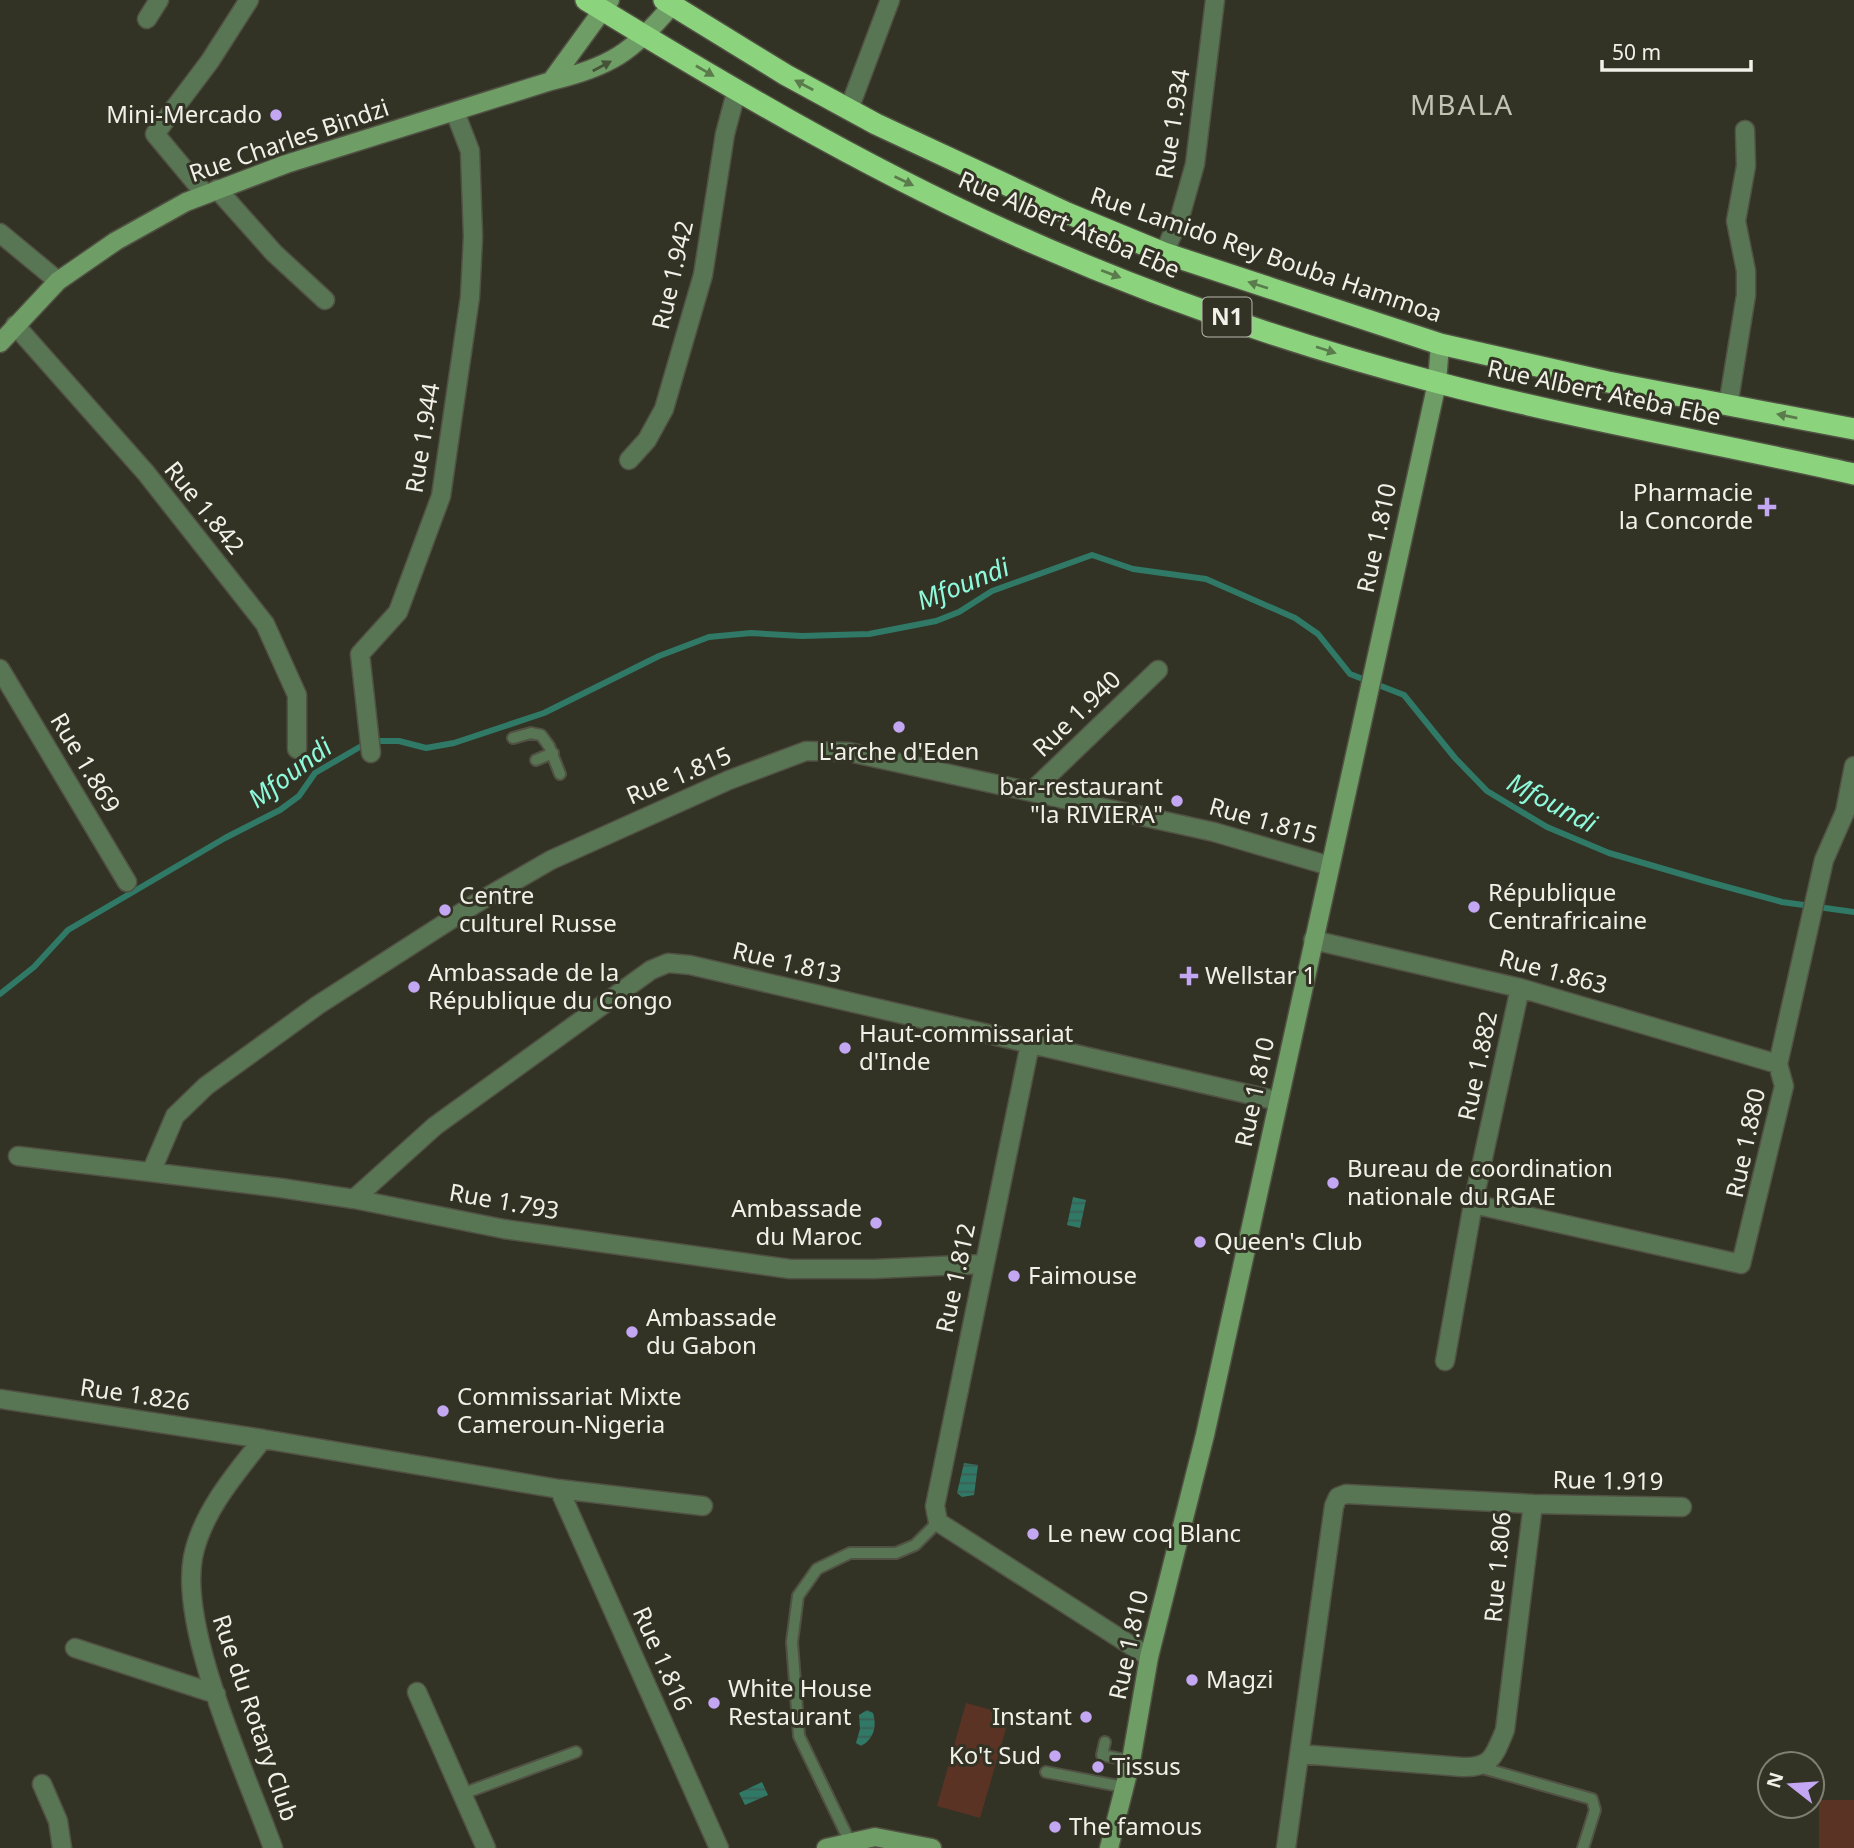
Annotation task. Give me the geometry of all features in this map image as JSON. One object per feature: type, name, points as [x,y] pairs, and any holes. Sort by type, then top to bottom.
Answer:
[{"type":"highway","name":"Rue Lamido Rey Bouba Hammoa","points":[[670,2],[786,75],[849,109],[1056,208],[1164,253],[1440,344],[1728,406],[1854,429]]},
{"type":"highway","name":"Rue Albert Ateba Ebe","points":[[599,3],[646,36],[804,129],[1000,228],[1209,311],[1437,383],[1854,474]]},
{"type":"street","points":[[147,19],[159,0]]},
{"type":"street","points":[[249,0],[210,61],[155,134],[325,300]]},
{"type":"street","points":[[849,109],[890,0]]},
{"type":"street","name":"Rue 1.934","points":[[1164,253],[1180,217],[1195,164],[1215,0]]},
{"type":"street","name":"Rue Charles Bindzi","points":[[0,343],[58,281],[116,241],[211,191],[551,81],[593,71],[646,36],[670,2]]},
{"type":"street","points":[[551,81],[599,3]]},
{"type":"street","name":"Rue 1.942","points":[[629,460],[647,440],[663,409],[703,275],[725,134],[737,89]]},
{"type":"street","name":"Rue 1.944","points":[[370,753],[369,722],[360,654],[398,612],[440,496],[470,298],[470,151],[455,112]]},
{"type":"street","points":[[1728,406],[1746,295],[1736,221],[1746,166],[1745,130]]},
{"type":"street","points":[[0,233],[58,281]]},
{"type":"street","name":"Rue 1.842","points":[[15,325],[146,474],[265,624],[297,695],[297,749]]},
{"type":"street","name":"Rue 1.810","points":[[1109,1848],[1131,1761],[1149,1657],[1205,1435],[1331,866],[1437,383],[1440,344]]},
{"type":"street","name":"Rue 1.869","points":[[0,669],[127,882]]},
{"type":"street","name":"Rue 1.940","points":[[1031,792],[1158,670]]},
{"type":"street","name":"Rue 1.815","points":[[152,1170],[176,1116],[206,1086],[318,1005],[551,859],[729,780],[806,751],[849,752],[1214,832],[1331,866]]},
{"type":"street","name":"Rue 1.880","points":[[1473,1204],[1741,1264],[1784,1086],[1778,1064],[1824,860],[1845,812],[1854,766]]},
{"type":"street","name":"Rue 1.863","points":[[1313,940],[1520,988],[1778,1064]]},
{"type":"street","name":"Rue 1.813","points":[[355,1199],[435,1126],[651,970],[668,963],[690,965],[1278,1101]]},
{"type":"street","name":"Rue 1.882","points":[[1445,1361],[1473,1204],[1520,988]]},
{"type":"street","name":"Rue 1.812","points":[[938,1522],[934,1506],[1030,1044]]},
{"type":"street","name":"Rue 1.793","points":[[18,1156],[152,1170],[355,1199],[504,1229],[790,1269],[874,1269],[983,1264]]},
{"type":"street","name":"Rue 1.826","points":[[0,1399],[263,1439]]},
{"type":"street","points":[[263,1439],[559,1489],[703,1506]]},
{"type":"street","name":"Rue du Rotary Club","points":[[263,1439],[228,1484],[203,1528],[193,1557],[193,1614],[216,1694],[273,1848]]},
{"type":"street","name":"Rue 1.816","points":[[559,1489],[719,1848]]},
{"type":"street","name":"Rue 1.806","points":[[1286,1848],[1334,1506],[1338,1497],[1346,1494],[1532,1504],[1505,1730],[1493,1758],[1479,1767]]},
{"type":"street","name":"Rue 1.919","points":[[1532,1504],[1682,1507]]},
{"type":"street","points":[[938,1522],[1149,1657]]},
{"type":"street","points":[[75,1648],[216,1694]]},
{"type":"street","points":[[417,1692],[486,1848]]},
{"type":"street","points":[[1300,1754],[1479,1767]]},
{"type":"street","points":[[42,1784],[58,1821],[62,1848]]},
{"type":"street","points":[[827,1848],[849,1840],[875,1837],[932,1848]]},
{"type":"lane","points":[[513,738],[537,734],[553,753],[561,774]]},
{"type":"lane","points":[[536,760],[553,753]]},
{"type":"lane","points":[[849,1840],[799,1736],[792,1642],[798,1595],[817,1569],[850,1553],[895,1553],[915,1545],[938,1522]]},
{"type":"lane","points":[[1105,1742],[1102,1755],[1131,1761]]},
{"type":"lane","points":[[463,1794],[576,1752]]},
{"type":"lane","points":[[1479,1767],[1592,1799],[1594,1810],[1583,1848]]},
{"type":"lane","points":[[1046,1772],[1124,1787]]},
{"type":"shaded area","points":[[966,1703],[1010,1715],[980,1818],[937,1806]]},
{"type":"shaded area","points":[[1826,1800],[1854,1800],[1854,1848],[1819,1848],[1819,1820],[1826,1820]]},
{"type":"water","points":[[1073,1197],[1086,1200],[1080,1228],[1067,1225]]},
{"type":"water","points":[[964,1463],[978,1465],[974,1495],[962,1497],[957,1493]]},
{"type":"water","points":[[867,1710],[873,1713],[875,1723],[872,1736],[861,1746],[856,1743],[860,1729],[859,1715]]},
{"type":"water","points":[[762,1782],[768,1795],[745,1805],[739,1793]]},
{"type":"waterway","name":"Mfoundi","points":[[0,994],[34,967],[68,930],[225,838],[280,810],[299,796],[315,773],[370,741],[399,741],[426,748],[454,743],[544,713],[659,656],[709,637],[751,633],[802,636],[869,634],[936,621],[959,612],[992,591],[1092,555],[1133,569],[1206,579],[1295,618],[1318,634],[1350,674],[1404,695],[1455,758],[1487,791],[1547,827],[1609,853],[1705,881],[1782,902],[1854,912]]},
{"type":"place","name":"Mini-Mercado","points":[[276,115]]},
{"type":"place","name":"Pharmacie la Concorde","points":[[1767,507]]},
{"type":"place","name":"L'arche d'Eden","points":[[899,727]]},
{"type":"place","name":"bar-restaurant \"la RIVIERA\"","points":[[1177,801]]},
{"type":"place","name":"République Centrafricaine","points":[[1474,907]]},
{"type":"place","name":"Centre culturel Russe","points":[[445,910]]},
{"type":"place","name":"Wellstar 1","points":[[1189,976]]},
{"type":"place","name":"Ambassade de la République du Congo","points":[[414,987]]},
{"type":"place","name":"Haut-commissariat d'Inde","points":[[845,1048]]},
{"type":"place","name":"Bureau de coordination nationale du RGAE","points":[[1333,1183]]},
{"type":"place","name":"Ambassade du Maroc","points":[[876,1223]]},
{"type":"place","name":"Queen's Club","points":[[1200,1242]]},
{"type":"place","name":"Faimouse","points":[[1014,1276]]},
{"type":"place","name":"Ambassade du Gabon","points":[[632,1332]]},
{"type":"place","name":"Commissariat Mixte Cameroun-Nigeria","points":[[443,1411]]},
{"type":"place","name":"Le new coq Blanc","points":[[1033,1534]]},
{"type":"place","name":"Magzi","points":[[1192,1680]]},
{"type":"place","name":"White House Restaurant","points":[[714,1703]]},
{"type":"place","name":"Instant","points":[[1086,1717]]},
{"type":"place","name":"Ko't Sud","points":[[1055,1756]]},
{"type":"place","name":"Tissus","points":[[1098,1767]]},
{"type":"place","name":"The famous","points":[[1055,1827]]},
{"type":"district","name":"MBALA","points":[[1462,105]]}]
